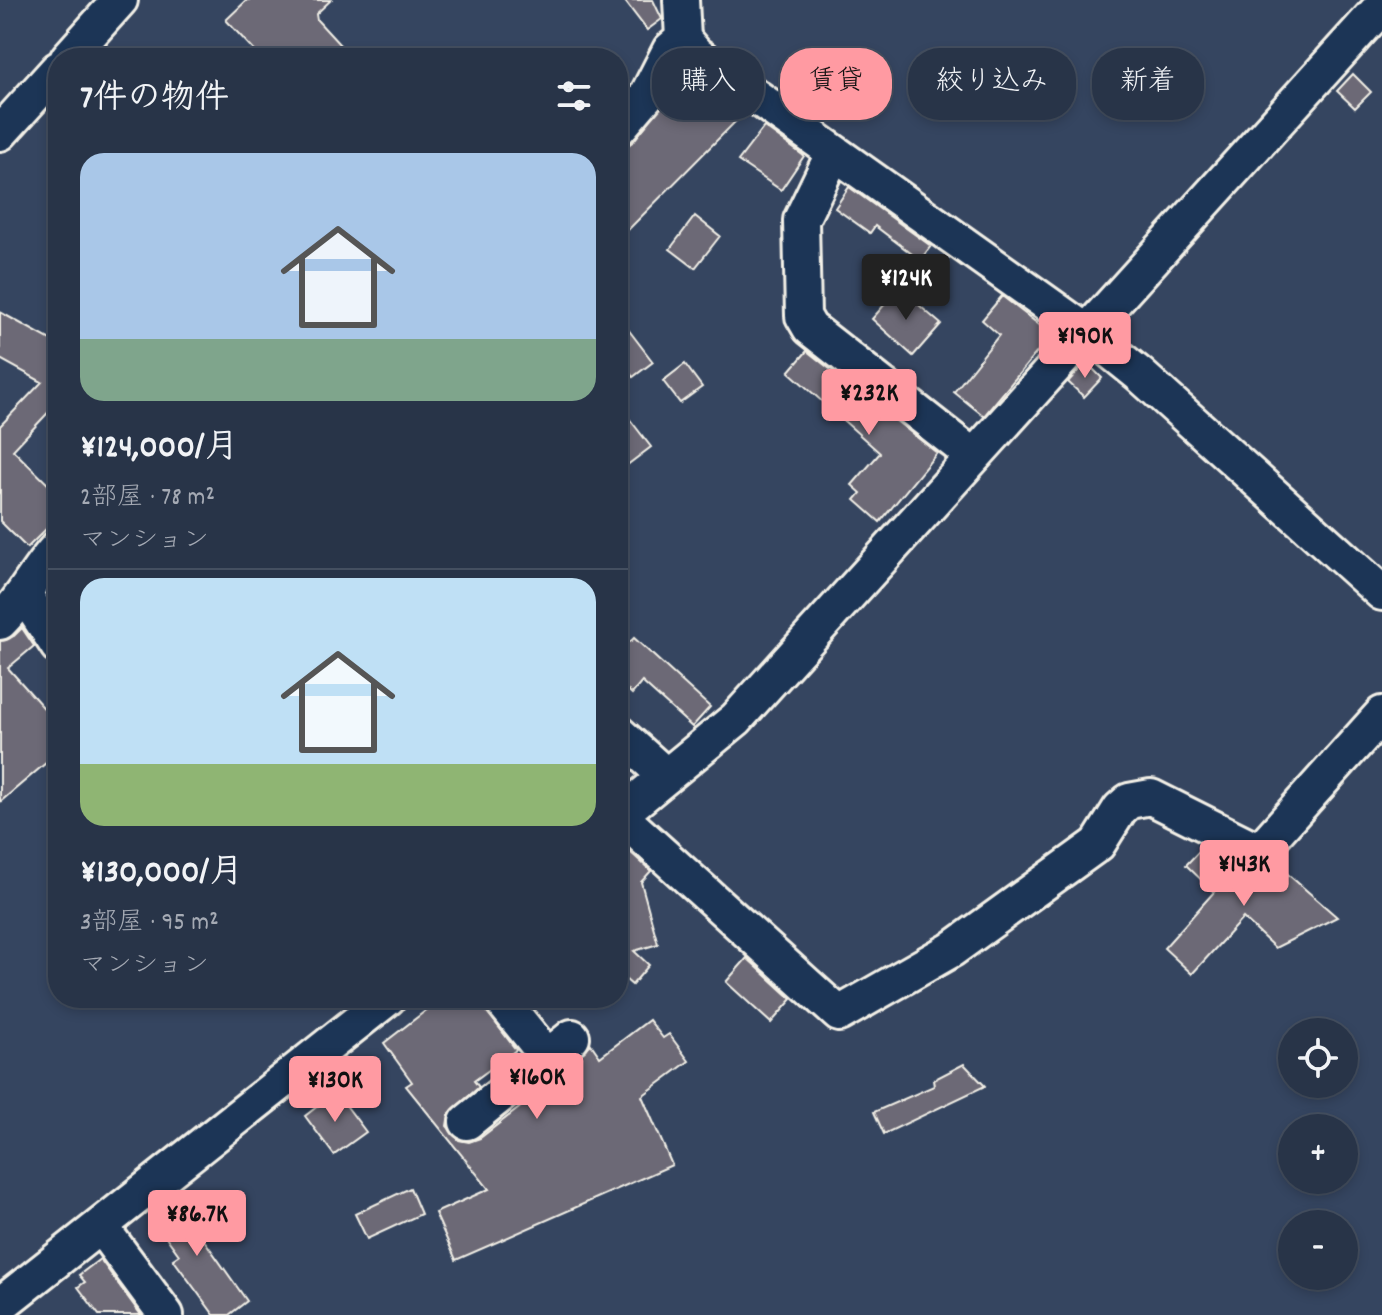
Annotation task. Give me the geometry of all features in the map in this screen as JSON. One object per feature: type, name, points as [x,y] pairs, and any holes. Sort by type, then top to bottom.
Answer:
[{"type":"street","points":[[77,48],[120,0]]},
{"type":"street","points":[[681,0],[683,39],[696,54],[1087,332],[1139,374],[1382,593]]},
{"type":"street","points":[[628,808],[736,719],[1382,6]]},
{"type":"street","points":[[628,117],[647,95],[670,50],[683,39]]},
{"type":"street","points":[[0,133],[48,80]]},
{"type":"street","points":[[833,154],[801,220],[803,316],[810,328],[973,456]]},
{"type":"street","points":[[0,622],[24,594],[48,558]]},
{"type":"street","points":[[24,594],[48,631]]},
{"type":"street","points":[[628,824],[839,1014],[951,950],[1098,844],[1120,809],[1140,797],[1151,797],[1259,851],[1382,714]]},
{"type":"street","points":[[628,742],[666,776]]},
{"type":"street","points":[[0,1305],[374,1008]]},
{"type":"street","points":[[467,1122],[559,1046],[512,1008]]},
{"type":"street","points":[[101,1227],[166,1315]]},
{"type":"building","points":[[247,0],[331,0],[316,14],[317,20],[343,48],[252,48],[226,20]]},
{"type":"building","points":[[624,0],[653,0],[662,19],[647,30]]},
{"type":"building","points":[[1353,74],[1371,92],[1355,108],[1337,91]]},
{"type":"building","points":[[652,117],[652,120],[737,120],[628,230],[628,144],[633,142]]},
{"type":"building","points":[[764,127],[804,156],[781,190],[738,161]]},
{"type":"building","points":[[849,187],[931,246],[920,260],[875,226],[870,233],[835,208]]},
{"type":"building","points":[[695,216],[720,236],[695,268],[670,249]]},
{"type":"building","points":[[899,288],[941,324],[913,356],[872,319]]},
{"type":"building","points":[[1002,296],[1055,337],[1040,354],[1038,351],[984,416],[954,392],[999,335],[982,320]]},
{"type":"building","points":[[0,312],[48,338],[48,413],[13,450],[48,484],[48,527],[27,548],[0,521],[0,426],[42,382],[0,359]]},
{"type":"building","points":[[628,329],[653,362],[633,377],[628,370]]},
{"type":"building","points":[[807,351],[937,453],[880,522],[855,500],[861,493],[852,485],[880,453],[789,372]]},
{"type":"building","points":[[1086,362],[1102,378],[1084,397],[1068,382]]},
{"type":"building","points":[[685,364],[702,387],[680,403],[663,381]]},
{"type":"building","points":[[628,417],[651,447],[628,464]]},
{"type":"building","points":[[22,628],[34,646],[8,668],[48,713],[48,765],[46,763],[0,802],[0,641],[14,636]]},
{"type":"building","points":[[634,638],[710,707],[692,727],[642,682],[632,694],[628,690],[628,640]]},
{"type":"building","points":[[1204,846],[1251,869],[1264,870],[1275,863],[1337,917],[1275,948],[1243,918],[1192,974],[1164,948],[1214,892],[1186,865]]},
{"type":"building","points":[[628,850],[651,871],[641,882],[658,944],[634,951],[649,965],[632,985],[628,982]]},
{"type":"building","points":[[747,958],[792,999],[771,1023],[726,982]]},
{"type":"building","points":[[429,1008],[484,1008],[516,1050],[474,1081],[479,1087],[449,1114],[447,1126],[459,1140],[469,1142],[480,1138],[566,1072],[564,1069],[591,1044],[600,1057],[649,1020],[663,1038],[669,1034],[689,1061],[642,1096],[672,1165],[456,1260],[435,1213],[489,1189],[406,1086],[412,1082],[384,1043]]},
{"type":"building","points":[[964,1064],[985,1086],[884,1134],[874,1112],[934,1086],[933,1080]]},
{"type":"building","points":[[336,1092],[366,1132],[334,1155],[305,1116]]},
{"type":"building","points":[[410,1188],[421,1214],[367,1239],[355,1214]]},
{"type":"building","points":[[176,1193],[200,1228],[197,1230],[247,1301],[229,1315],[214,1315],[173,1259],[179,1255],[149,1213]]},
{"type":"building","points":[[100,1259],[141,1315],[99,1315],[78,1287],[85,1282],[79,1275]]}]
